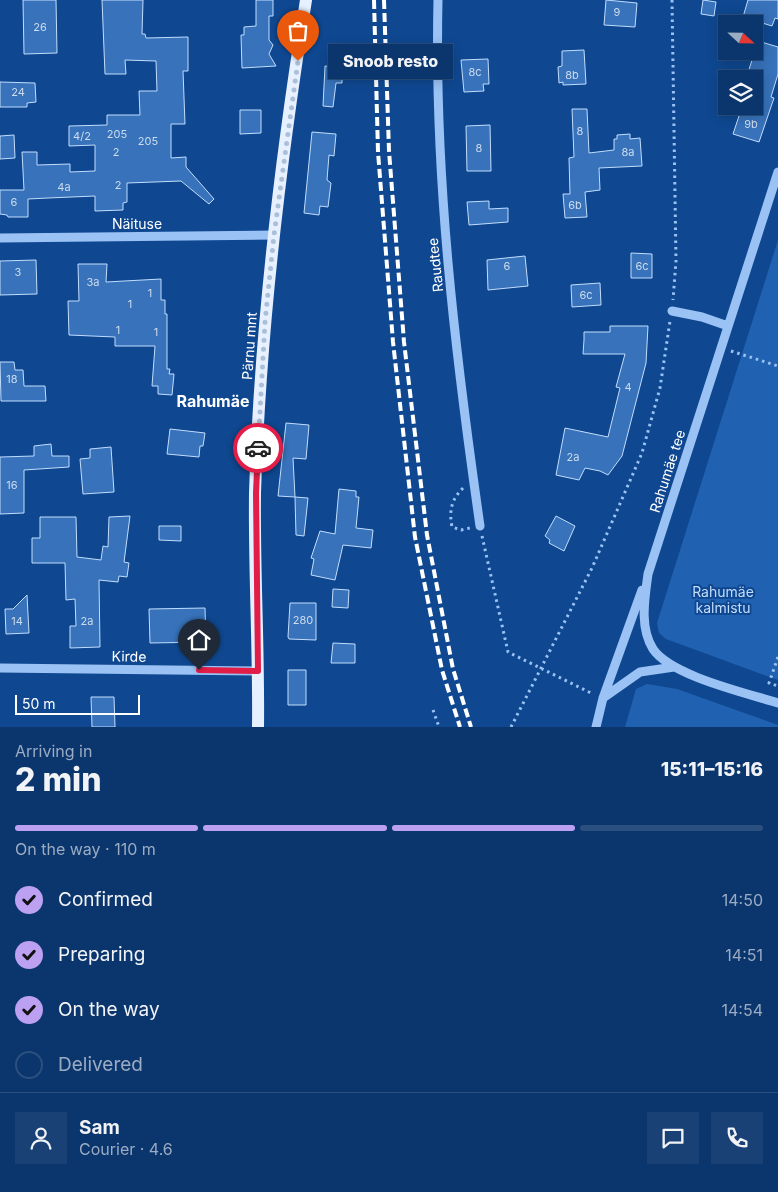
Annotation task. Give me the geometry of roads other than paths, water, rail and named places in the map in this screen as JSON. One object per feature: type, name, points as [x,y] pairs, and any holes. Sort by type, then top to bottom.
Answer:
[{"type":"main road","name":"Pärnu mnt","points":[[258,727],[256,493],[265,322],[274,235],[306,0]]},
{"type":"street","name":"Raudtee","points":[[438,0],[437,48],[444,220],[480,526]]},
{"type":"street","name":"Rahumäe tee","points":[[778,172],[648,574],[643,609],[646,628],[653,649],[674,667],[778,703]]},
{"type":"street","name":"Näituse","points":[[0,238],[274,235]]},
{"type":"street","points":[[672,311],[702,317],[728,326]]},
{"type":"street","points":[[596,727],[603,698],[648,574]]},
{"type":"street","points":[[603,698],[640,672],[674,667]]},
{"type":"street","name":"Kirde","points":[[0,668],[258,671]]},
{"type":"railway","points":[[374,0],[378,152],[393,342],[415,537],[442,670],[460,727]]},
{"type":"railway","points":[[384,0],[389,151],[404,342],[427,535],[453,669],[471,727]]},
{"type":"place","name":"Snoob resto","points":[[298,61]]},
{"type":"district","name":"Rahumäe","points":[[213,401]]},
{"type":"park label","name":"Rahumäe kalmistu","points":[[723,600]]}]
